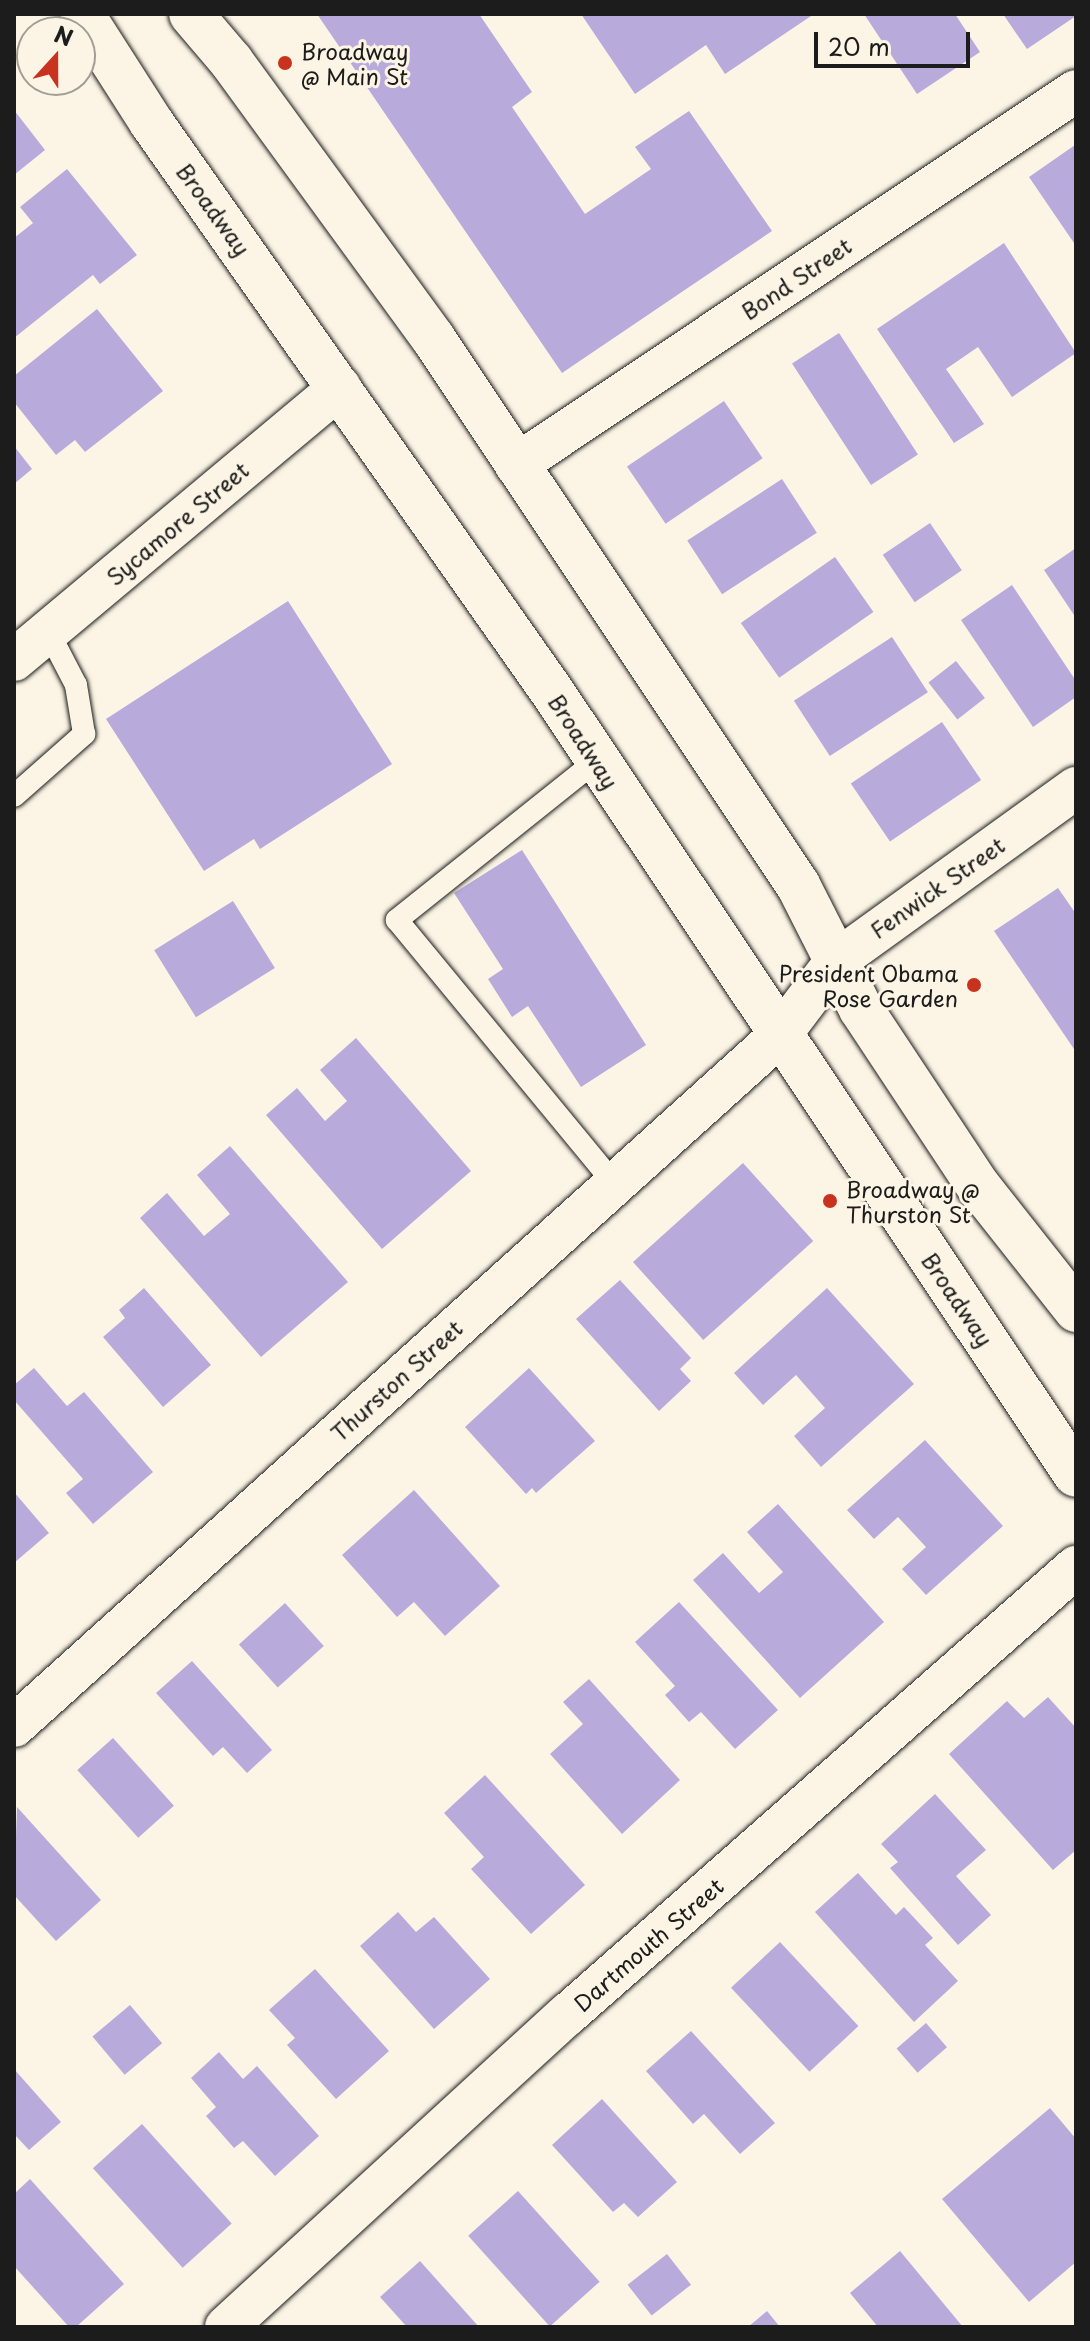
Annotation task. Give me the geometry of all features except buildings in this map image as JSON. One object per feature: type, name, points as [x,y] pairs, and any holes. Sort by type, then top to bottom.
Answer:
[{"type":"main road","name":"Broadway","points":[[82,14],[151,122],[340,387],[596,761],[1076,1475]]},
{"type":"main road","points":[[191,14],[388,276],[798,885],[861,1009],[979,1187],[1076,1310]]},
{"type":"street","name":"Bond Street","points":[[516,465],[1076,91]]},
{"type":"street","name":"Sycamore Street","points":[[14,660],[340,387]]},
{"type":"street","name":"Fenwick Street","points":[[780,1035],[836,961],[1076,788]]},
{"type":"street","name":"Thurston Street","points":[[14,1726],[780,1035]]},
{"type":"street","name":"Dartmouth Street","points":[[226,2327],[568,2014],[1076,1567]]},
{"type":"lane","points":[[14,796],[84,734],[76,685],[48,631]]},
{"type":"lane","points":[[596,761],[397,920],[614,1183]]},
{"type":"place","name":"Broadway @ Main St","points":[[285,63]]},
{"type":"place","name":"President Obama Rose Garden","points":[[974,985]]},
{"type":"place","name":"Broadway @ Thurston St","points":[[830,1201]]}]
